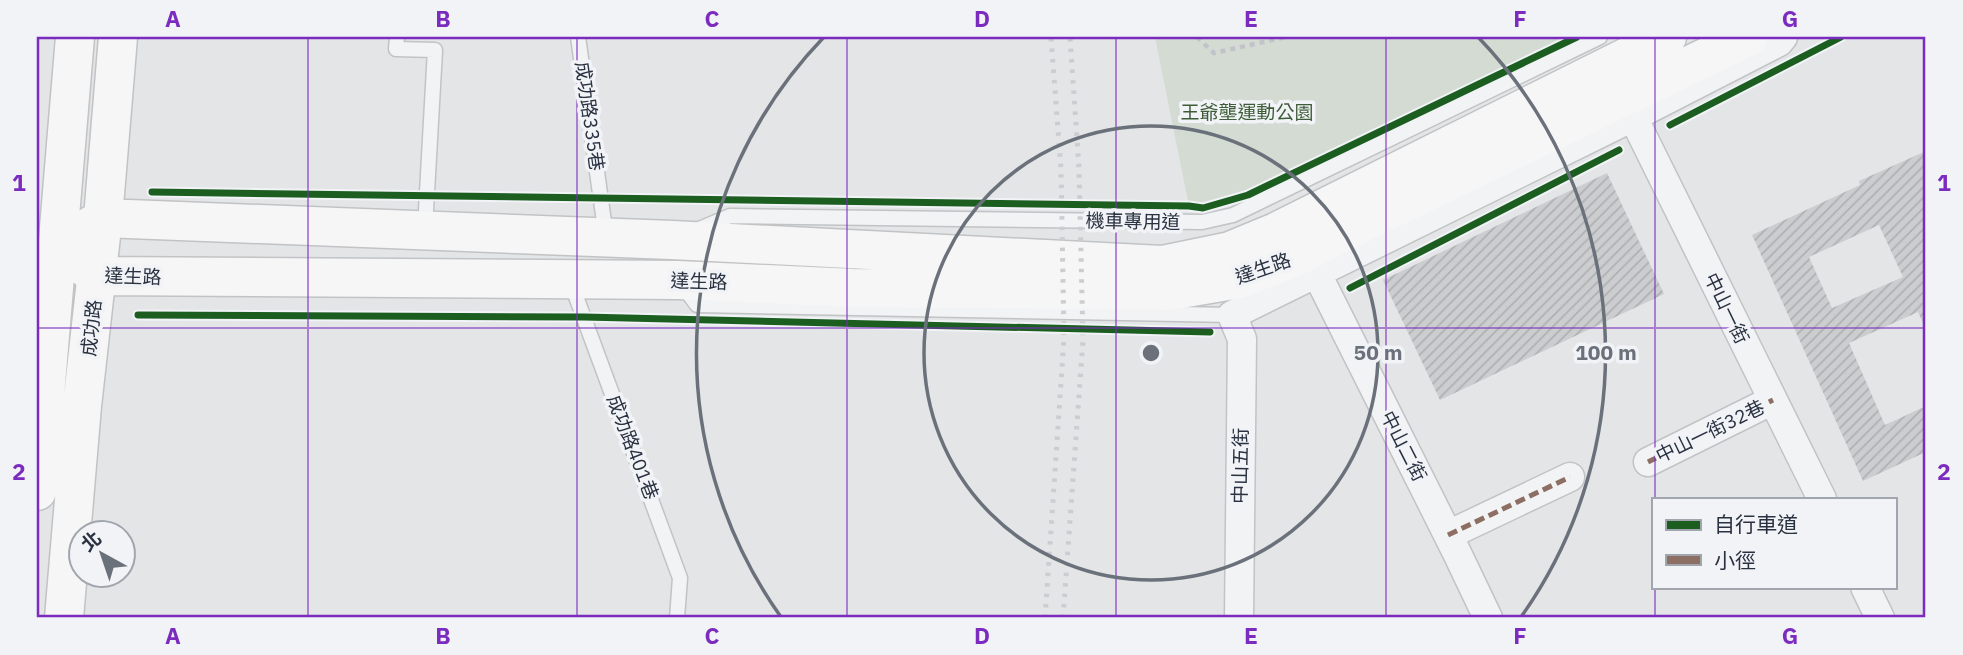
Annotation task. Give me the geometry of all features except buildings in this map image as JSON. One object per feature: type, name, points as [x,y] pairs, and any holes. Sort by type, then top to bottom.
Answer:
[{"type":"street","name":"成功路","points":[[37,491],[47,249],[75,37]]},
{"type":"street","name":"成功路","points":[[64,618],[118,37]]},
{"type":"street","name":"達生路","points":[[103,218],[606,237],[1162,265],[1230,251],[1276,232],[1667,37]]},
{"type":"street","name":"達生路","points":[[47,249],[97,276],[678,280],[853,288],[1169,291],[1239,279],[1294,258],[1748,37]]},
{"type":"street","name":"達生路","points":[[1232,315],[1633,117],[1779,42],[1783,37]]},
{"type":"street","name":"中山一街","points":[[1633,117],[1822,498]]},
{"type":"street","points":[[47,249],[103,218]]},
{"type":"street","name":"中山二街","points":[[1317,274],[1488,618]]},
{"type":"street","name":"中山五街","points":[[1232,315],[1242,339],[1239,618]]},
{"type":"street","name":"中山一街32巷","points":[[1648,462],[1773,400]]},
{"type":"street","points":[[1448,535],[1570,477]]},
{"type":"street","points":[[1865,588],[1880,618]]},
{"type":"lane","points":[[397,37],[396,49],[435,50],[425,230]]},
{"type":"lane","name":"成功路335巷","points":[[578,37],[606,237]]},
{"type":"lane","name":"機車專用道","points":[[672,240],[730,216],[1202,222],[1233,215],[1600,37]]},
{"type":"lane","name":"成功路401巷","points":[[569,279],[680,578],[677,618]]},
{"type":"lane","points":[[678,280],[697,305],[1232,315]]},
{"type":"path","points":[[1197,37],[1214,53],[1286,37]]},
{"type":"green space","name":"王爺壟運動公園","points":[[1155,37],[1577,37],[1248,195],[1203,208],[1189,206]]},
{"type":"railway","points":[[1045,618],[1064,338],[1061,169],[1051,37]]},
{"type":"railway","points":[[1063,618],[1083,340],[1079,168],[1070,37]]},
{"type":"marked path","points":[[1648,462],[1773,400]]},
{"type":"marked path","points":[[1448,535],[1570,477]]},
{"type":"cycle path","points":[[152,192],[1203,208],[1248,195],[1577,37]]},
{"type":"cycle path","points":[[1670,125],[1841,37]]},
{"type":"cycle path","points":[[1350,288],[1619,150]]},
{"type":"cycle path","points":[[138,315],[584,317],[1210,332]]}]
